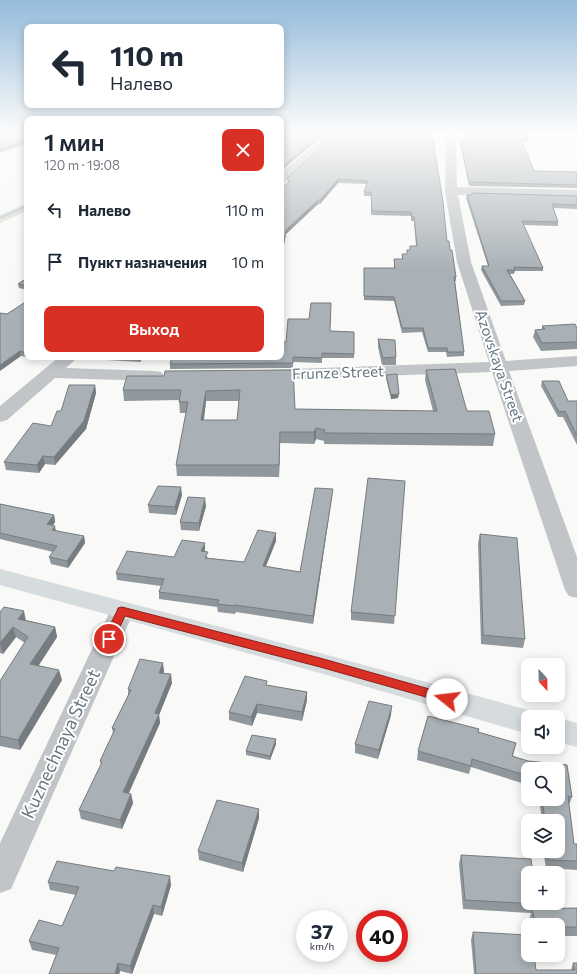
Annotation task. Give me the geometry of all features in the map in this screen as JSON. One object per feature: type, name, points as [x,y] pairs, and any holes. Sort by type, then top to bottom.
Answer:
[{"type":"street","name":"Azovskaya Street","points":[[451,179],[451,191],[464,262],[499,368],[577,590]]},
{"type":"street","points":[[451,191],[577,194]]},
{"type":"street","points":[[0,416],[65,360]]},
{"type":"street","name":"Frunze Street","points":[[251,375],[499,368],[577,361]]},
{"type":"street","points":[[50,373],[173,376]]},
{"type":"street","points":[[0,577],[122,611],[320,662],[521,720]]},
{"type":"street","name":"Kuznechnaya Street","points":[[0,878],[122,611]]},
{"type":"street","points":[[565,732],[577,736]]},
{"type":"shaded area","points":[[24,204],[24,212],[0,223],[0,215]]},
{"type":"building","points":[[288,179],[338,179],[320,200],[318,200],[286,230],[284,241],[284,186],[290,181]]},
{"type":"building","points":[[345,179],[439,179],[447,241],[449,241],[450,250],[452,250],[456,277],[454,277],[464,352],[448,352],[447,348],[428,348],[423,328],[402,328],[394,297],[364,296],[364,268],[395,268],[394,259],[403,259],[402,254],[407,254],[407,250],[410,250],[410,246],[417,246],[414,217],[412,217],[411,212],[372,211],[371,192],[364,192],[368,181]]},
{"type":"building","points":[[468,179],[577,179],[577,185],[469,182]]},
{"type":"building","points":[[472,193],[577,196],[577,205],[552,204],[558,222],[522,221],[543,268],[514,267],[515,270],[507,270],[525,301],[501,301],[482,266],[489,266],[467,195],[472,195]]},
{"type":"building","points":[[24,280],[24,285],[18,284]]},
{"type":"building","points":[[24,303],[24,352],[20,351],[0,365],[0,313],[7,314]]},
{"type":"building","points":[[311,303],[331,303],[330,331],[354,332],[354,354],[322,353],[322,358],[293,357],[293,363],[170,364],[171,360],[284,360],[284,342],[286,342],[288,319],[309,319]]},
{"type":"building","points":[[575,324],[577,328],[577,342],[542,343],[535,330],[545,329],[542,326]]},
{"type":"building","points":[[378,339],[395,340],[396,357],[383,358]]},
{"type":"building","points":[[455,369],[467,411],[489,411],[495,434],[324,433],[325,430],[316,428],[314,432],[280,432],[279,465],[176,465],[188,402],[179,402],[181,390],[123,390],[127,376],[164,376],[165,371],[293,370],[295,409],[437,411],[426,370]],"holes":[[[240,390],[237,420],[201,420],[206,391]]]},
{"type":"building","points":[[397,374],[399,394],[391,395],[386,375]]},
{"type":"building","points":[[542,381],[559,381],[568,401],[577,401],[577,436],[565,411],[559,412]]},
{"type":"building","points":[[69,385],[95,385],[84,421],[54,457],[43,456],[37,465],[4,462],[33,423],[51,426],[57,411],[61,411]]},
{"type":"building","points":[[368,478],[405,481],[395,616],[351,612]]},
{"type":"building","points":[[158,486],[181,487],[175,507],[148,505]]},
{"type":"building","points":[[315,488],[333,489],[313,616],[235,605],[217,604],[219,600],[159,592],[164,579],[116,573],[127,551],[174,557],[182,540],[205,543],[201,551],[208,552],[205,558],[244,562],[258,530],[276,533],[263,566],[300,572]]},
{"type":"building","points":[[188,497],[205,498],[199,523],[180,522]]},
{"type":"building","points":[[0,504],[54,515],[47,524],[55,526],[52,530],[84,536],[67,561],[49,557],[57,546],[0,533]]},
{"type":"building","points":[[480,534],[517,538],[525,639],[483,635]]},
{"type":"building","points":[[4,607],[24,611],[18,619],[55,627],[30,664],[59,670],[18,740],[0,736],[0,681],[28,637],[13,627],[0,643],[0,612]]},
{"type":"building","points":[[140,659],[163,663],[159,673],[171,674],[155,713],[159,714],[123,792],[131,794],[120,820],[79,810],[102,762],[100,761],[115,729],[112,728],[131,690],[128,689]]},
{"type":"building","points":[[245,676],[267,681],[266,685],[307,692],[302,712],[257,704],[251,717],[229,712]]},
{"type":"building","points":[[369,701],[392,706],[379,750],[355,744]]},
{"type":"building","points":[[428,716],[479,729],[478,732],[516,743],[512,756],[528,761],[538,762],[521,762],[521,774],[472,759],[471,766],[418,751]]},
{"type":"building","points":[[252,735],[276,739],[270,756],[246,751]]},
{"type":"building","points":[[565,765],[567,765],[572,797],[568,796],[574,844],[577,844],[577,861],[548,860],[548,858],[565,858],[565,814],[544,814],[543,806],[565,806]]},
{"type":"building","points":[[217,800],[259,809],[242,863],[198,851]]},
{"type":"building","points":[[461,855],[531,859],[532,866],[521,866],[521,903],[465,900]]},
{"type":"building","points":[[57,861],[114,871],[116,867],[170,876],[161,907],[153,905],[130,966],[118,963],[115,974],[49,974],[59,948],[29,941],[39,920],[62,926],[79,887],[48,882]]},
{"type":"building","points":[[565,908],[577,908],[577,927],[565,927],[565,918],[534,918],[532,910],[565,910]]},
{"type":"building","points":[[473,932],[521,935],[521,962],[535,962],[536,970],[575,970],[573,963],[577,963],[577,974],[476,974]]},
{"type":"waterway","points":[[0,218],[24,207]]},
{"type":"route","points":[[109,639],[122,611],[320,662],[447,699]]}]
